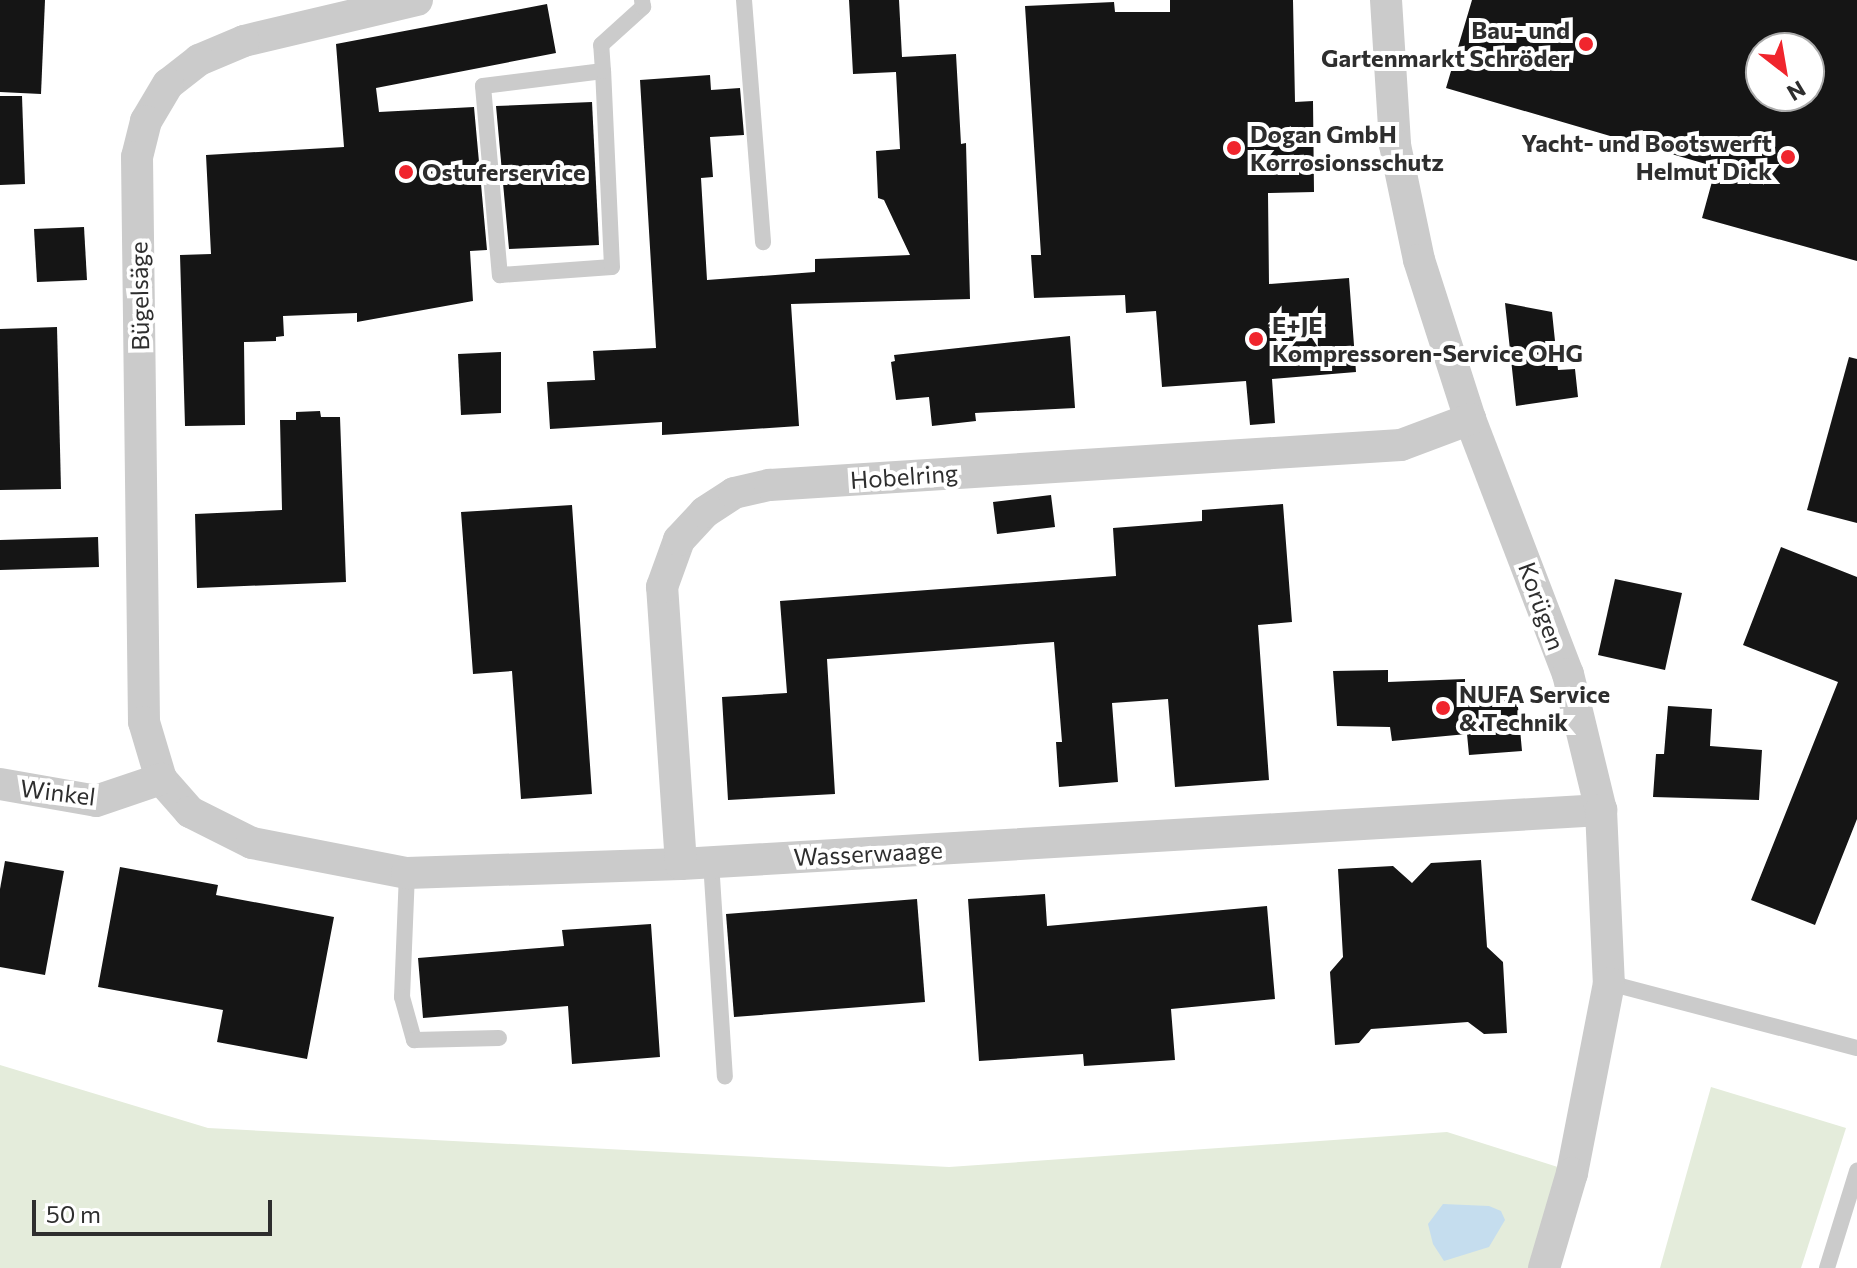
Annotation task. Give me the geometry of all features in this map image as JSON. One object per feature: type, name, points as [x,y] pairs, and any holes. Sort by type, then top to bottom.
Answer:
[{"type":"street","name":"Bügelsäge","points":[[161,779],[144,722],[137,157],[146,121],[168,84],[210,55],[244,41],[417,0]]},
{"type":"street","name":"Korügen","points":[[1386,0],[1395,145],[1419,260],[1470,419],[1568,674],[1601,810],[1609,983],[1572,1173],[1544,1268]]},
{"type":"street","name":"Hobelring","points":[[696,863],[662,587],[679,540],[705,512],[734,493],[785,484],[1401,445],[1470,419]]},
{"type":"street","name":"Winkel","points":[[0,784],[96,801],[161,779]]},
{"type":"street","name":"Wasserwaage","points":[[161,779],[190,812],[252,843],[407,873],[696,863],[1601,810]]},
{"type":"lane","points":[[603,71],[483,86],[500,275],[612,267],[603,71],[601,45],[643,7],[642,0]]},
{"type":"lane","points":[[744,0],[763,242]]},
{"type":"lane","points":[[696,863],[725,1077]]},
{"type":"lane","points":[[407,873],[402,997],[414,1040],[499,1038]]},
{"type":"lane","points":[[1609,983],[1857,1048]]},
{"type":"lane","points":[[1827,1268],[1857,1171]]},
{"type":"green space","points":[[0,1065],[208,1128],[949,1167],[1447,1132],[1564,1169],[1533,1268],[0,1268]]},
{"type":"green space","points":[[1711,1087],[1846,1128],[1801,1268],[1660,1268]]},
{"type":"water","points":[[1443,1204],[1489,1206],[1501,1211],[1505,1220],[1489,1247],[1444,1261],[1433,1244],[1428,1224]]},
{"type":"building","points":[[0,0],[45,0],[41,94],[0,92]]},
{"type":"building","points":[[849,0],[899,0],[902,57],[956,54],[961,144],[966,143],[970,299],[791,304],[799,426],[662,435],[662,422],[550,429],[547,382],[595,380],[593,351],[656,348],[640,80],[710,75],[711,90],[740,88],[744,135],[710,137],[713,177],[701,178],[707,280],[815,272],[815,259],[910,255],[884,200],[878,198],[876,151],[900,149],[896,72],[853,74]]},
{"type":"building","points":[[1170,0],[1293,0],[1295,102],[1313,101],[1314,192],[1268,193],[1269,284],[1349,278],[1356,372],[1272,379],[1275,423],[1250,425],[1246,381],[1162,387],[1156,311],[1126,313],[1125,295],[1034,298],[1031,255],[1041,255],[1025,6],[1114,2],[1115,12],[1170,12]]},
{"type":"building","points":[[1472,0],[1857,0],[1857,261],[1702,218],[1716,167],[1446,88]]},
{"type":"building","points":[[547,4],[556,53],[376,88],[379,112],[474,107],[487,250],[470,251],[473,301],[357,322],[357,313],[283,316],[284,336],[276,337],[276,341],[244,342],[245,425],[185,426],[180,255],[211,254],[206,155],[344,147],[336,44]]},
{"type":"building","points":[[0,96],[22,96],[25,184],[0,185]]},
{"type":"building","points":[[592,102],[599,245],[509,249],[496,106]]},
{"type":"building","points":[[84,227],[87,280],[37,282],[34,229]]},
{"type":"building","points":[[1505,303],[1552,312],[1558,370],[1575,369],[1578,397],[1516,406]]},
{"type":"building","points":[[57,327],[61,489],[0,490],[0,329]]},
{"type":"building","points":[[1070,336],[1075,408],[975,413],[976,421],[932,426],[929,397],[896,400],[891,362],[895,361],[894,355]]},
{"type":"building","points":[[501,352],[501,413],[461,415],[458,354]]},
{"type":"building","points":[[1849,357],[1857,359],[1857,523],[1807,510]]},
{"type":"building","points":[[320,411],[321,417],[340,417],[346,582],[197,588],[195,514],[282,510],[280,420],[296,420],[296,412]]},
{"type":"building","points":[[1051,495],[1055,527],[997,534],[993,502]]},
{"type":"building","points":[[1283,504],[1292,622],[1258,625],[1269,780],[1175,787],[1168,699],[1112,703],[1118,782],[1059,787],[1056,742],[1062,742],[1054,642],[827,659],[835,794],[728,800],[722,697],[787,693],[780,601],[1116,576],[1113,528],[1202,521],[1202,510]]},
{"type":"building","points":[[572,505],[592,794],[521,799],[512,671],[473,674],[461,512]]},
{"type":"building","points":[[98,537],[99,567],[0,570],[0,540]]},
{"type":"building","points":[[1781,547],[1857,577],[1857,819],[1815,925],[1751,900],[1838,682],[1743,645]]},
{"type":"building","points":[[1615,579],[1682,593],[1665,670],[1598,655]]},
{"type":"building","points":[[1388,670],[1388,682],[1465,679],[1465,689],[1516,685],[1522,751],[1469,755],[1467,734],[1392,741],[1390,727],[1337,726],[1333,671]]},
{"type":"building","points":[[1668,706],[1712,709],[1710,746],[1762,750],[1759,800],[1653,797],[1656,754],[1664,754]]},
{"type":"building","points":[[1481,860],[1487,947],[1503,962],[1507,1033],[1484,1034],[1468,1022],[1371,1029],[1359,1043],[1335,1045],[1330,972],[1343,957],[1338,869],[1393,866],[1412,883],[1431,863]]},
{"type":"building","points":[[5,861],[64,871],[45,975],[0,967],[0,889]]},
{"type":"building","points":[[120,867],[218,885],[216,895],[334,917],[307,1059],[217,1042],[223,1010],[98,987]]},
{"type":"building","points":[[1045,894],[1047,926],[1267,906],[1275,999],[1171,1009],[1175,1060],[1084,1066],[1083,1054],[979,1061],[968,899]]},
{"type":"building","points":[[917,899],[925,1002],[734,1017],[726,914]]},
{"type":"building","points":[[651,924],[660,1057],[572,1064],[568,1006],[423,1018],[418,958],[564,946],[562,930]]},
{"type":"place","name":"Bau- und Gartenmarkt Schröder","points":[[1586,44]]},
{"type":"place","name":"Dogan GmbH Korrosionsschutz","points":[[1234,148]]},
{"type":"place","name":"Yacht- und Bootswerft Helmut Dick","points":[[1788,157]]},
{"type":"place","name":"Ostuferservice","points":[[406,172]]},
{"type":"place","name":"E+JE Kompressoren-Service OHG","points":[[1256,339]]},
{"type":"place","name":"NUFA Service & Technik","points":[[1443,708]]}]
